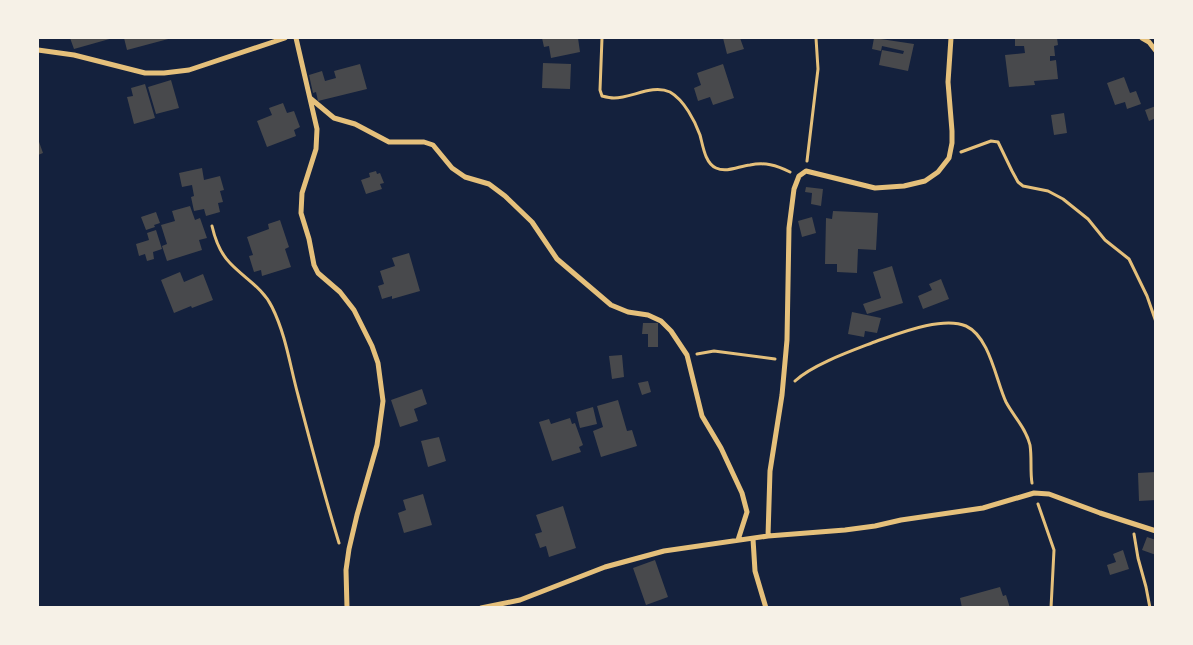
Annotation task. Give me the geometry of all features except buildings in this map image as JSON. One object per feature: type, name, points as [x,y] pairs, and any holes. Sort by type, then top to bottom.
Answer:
[{"type":"street","points":[[38,50],[74,55],[145,73],[164,73],[189,70],[285,38]]},
{"type":"street","points":[[296,38],[317,129],[316,150],[302,193],[301,213],[314,265],[318,273],[340,292],[354,310],[372,346],[378,363],[383,401],[377,445],[357,514],[346,570],[347,608]]},
{"type":"street","points":[[768,536],[770,471],[782,395],[785,360],[788,318],[789,228],[794,189],[799,176],[806,171],[875,188],[904,186],[925,181],[938,172],[949,158],[952,131],[948,82],[951,38]]},
{"type":"street","points":[[1142,38],[1156,51]]},
{"type":"street","points":[[310,98],[334,118],[355,124],[389,142],[424,142],[433,145],[452,168],[465,177],[489,184],[505,196],[532,222],[557,259],[611,304],[628,312],[661,321],[671,331],[687,355],[702,416],[721,448],[742,493],[747,512],[738,540]]},
{"type":"street","points":[[481,608],[520,600],[605,567],[643,556],[768,536],[875,526],[901,520],[983,508],[1034,493],[1049,494],[1156,531]]},
{"type":"street","points":[[753,539],[755,571],[766,608]]},
{"type":"path","points":[[602,38],[600,90],[602,96],[614,98],[656,90],[668,92],[678,98],[694,120],[705,154],[712,166],[726,170],[751,164],[775,164],[799,176]]},
{"type":"path","points":[[806,171],[818,69],[816,38]]},
{"type":"path","points":[[949,158],[991,140],[998,142],[1015,177],[1023,186],[1048,191],[1063,199],[1088,219],[1105,240],[1129,259],[1147,296],[1156,322]]},
{"type":"path","points":[[212,226],[222,253],[230,263],[262,292],[271,305],[278,321],[288,351],[314,458],[346,570]]},
{"type":"path","points":[[782,395],[800,376],[833,359],[880,340],[904,331],[934,325],[952,323],[966,326],[978,337],[989,355],[1006,402],[1025,431],[1030,444],[1030,471],[1034,493],[1054,550],[1051,608]]},
{"type":"path","points":[[687,355],[714,351],[785,360]]},
{"type":"path","points":[[1132,524],[1150,608]]}]
